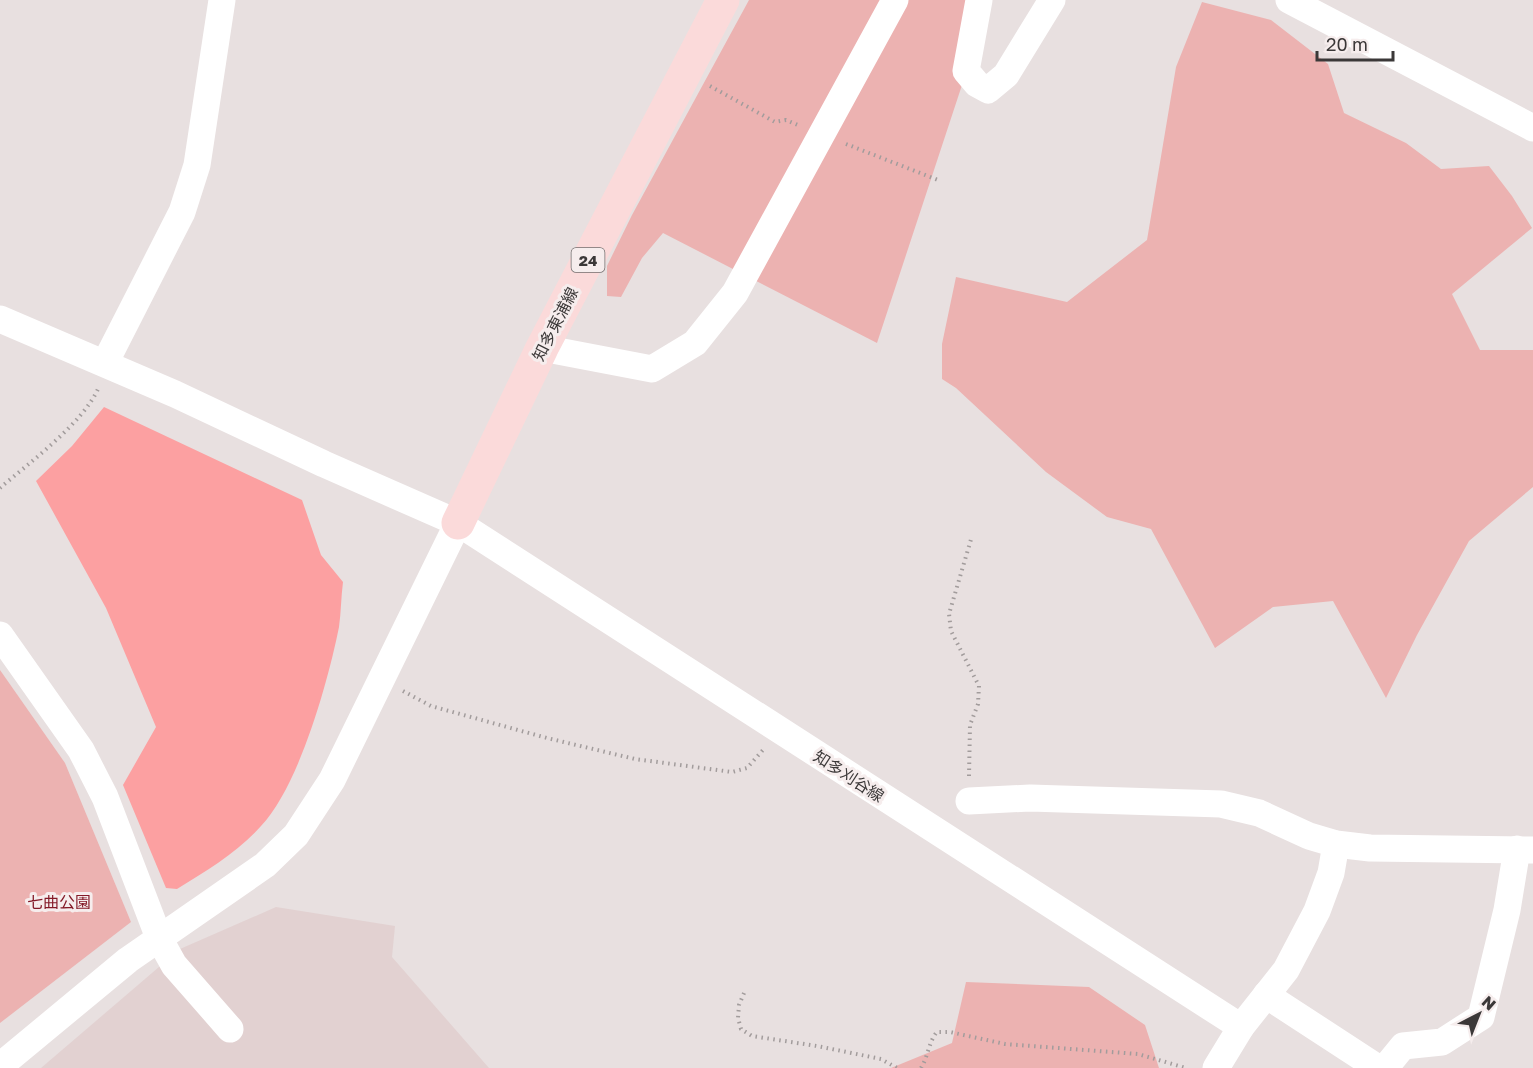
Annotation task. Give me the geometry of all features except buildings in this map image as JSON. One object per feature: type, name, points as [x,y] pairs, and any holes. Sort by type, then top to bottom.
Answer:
[{"type":"main road","name":"知多東浦線","points":[[458,523],[542,348],[723,0]]},
{"type":"street","points":[[105,363],[182,212],[197,165],[222,0]]},
{"type":"street","points":[[542,348],[652,369],[695,343],[735,293],[895,0]]},
{"type":"street","points":[[979,0],[966,71],[977,84],[988,90],[1005,75],[1052,0]]},
{"type":"street","points":[[1289,0],[1533,128]]},
{"type":"street","name":"知多刈谷線","points":[[0,319],[175,394],[324,464],[458,523],[1241,1027]]},
{"type":"street","points":[[0,1066],[128,960],[265,865],[296,835],[332,780],[458,523]]},
{"type":"street","points":[[0,635],[81,750],[105,797],[159,938],[174,965],[230,1029]]},
{"type":"street","points":[[969,801],[1030,798],[1221,804],[1258,813],[1309,836],[1335,844],[1370,848],[1528,847],[1507,910],[1481,1017],[1442,1042],[1403,1046],[1386,1068]]},
{"type":"street","points":[[1216,1068],[1241,1027],[1286,970],[1317,911],[1331,873],[1335,844]]},
{"type":"street","points":[[1266,995],[1378,1068]]},
{"type":"path","points":[[0,488],[57,439],[91,403],[98,391],[105,363]]},
{"type":"path","points":[[969,801],[970,725],[978,704],[979,686],[951,630],[949,614],[972,536]]},
{"type":"path","points":[[381,680],[431,706],[547,738],[635,759],[732,772],[747,768],[754,762],[778,730]]},
{"type":"path","points":[[744,993],[739,1005],[738,1018],[741,1029],[752,1036],[881,1059],[897,1068]]},
{"type":"path","points":[[921,1068],[933,1037],[938,1032],[950,1032],[1005,1044],[1138,1054],[1186,1068]]},
{"type":"shaded area","points":[[104,407],[302,500],[321,555],[343,582],[339,627],[328,676],[310,732],[288,786],[275,808],[252,836],[177,889],[166,888],[123,785],[156,727],[106,608],[36,481],[72,446]]},
{"type":"shaded area","points":[[276,907],[395,926],[392,957],[489,1068],[41,1068],[180,949]]},
{"type":"green space","points":[[749,0],[990,0],[877,343],[663,233],[642,258],[621,297],[607,296],[607,266],[632,215]]},
{"type":"green space","points":[[1202,2],[1271,20],[1328,64],[1344,113],[1406,143],[1441,169],[1489,166],[1512,196],[1532,228],[1452,294],[1480,350],[1533,350],[1533,487],[1469,541],[1417,635],[1386,698],[1333,601],[1273,607],[1215,648],[1151,529],[1107,517],[1046,472],[956,388],[942,379],[942,344],[956,277],[1067,302],[1147,240],[1176,67]]},
{"type":"green space","name":"七曲公園","points":[[0,670],[65,763],[131,922],[0,1023]]},
{"type":"green space","points":[[966,982],[1089,987],[1145,1025],[1159,1068],[891,1068],[952,1043]]}]
